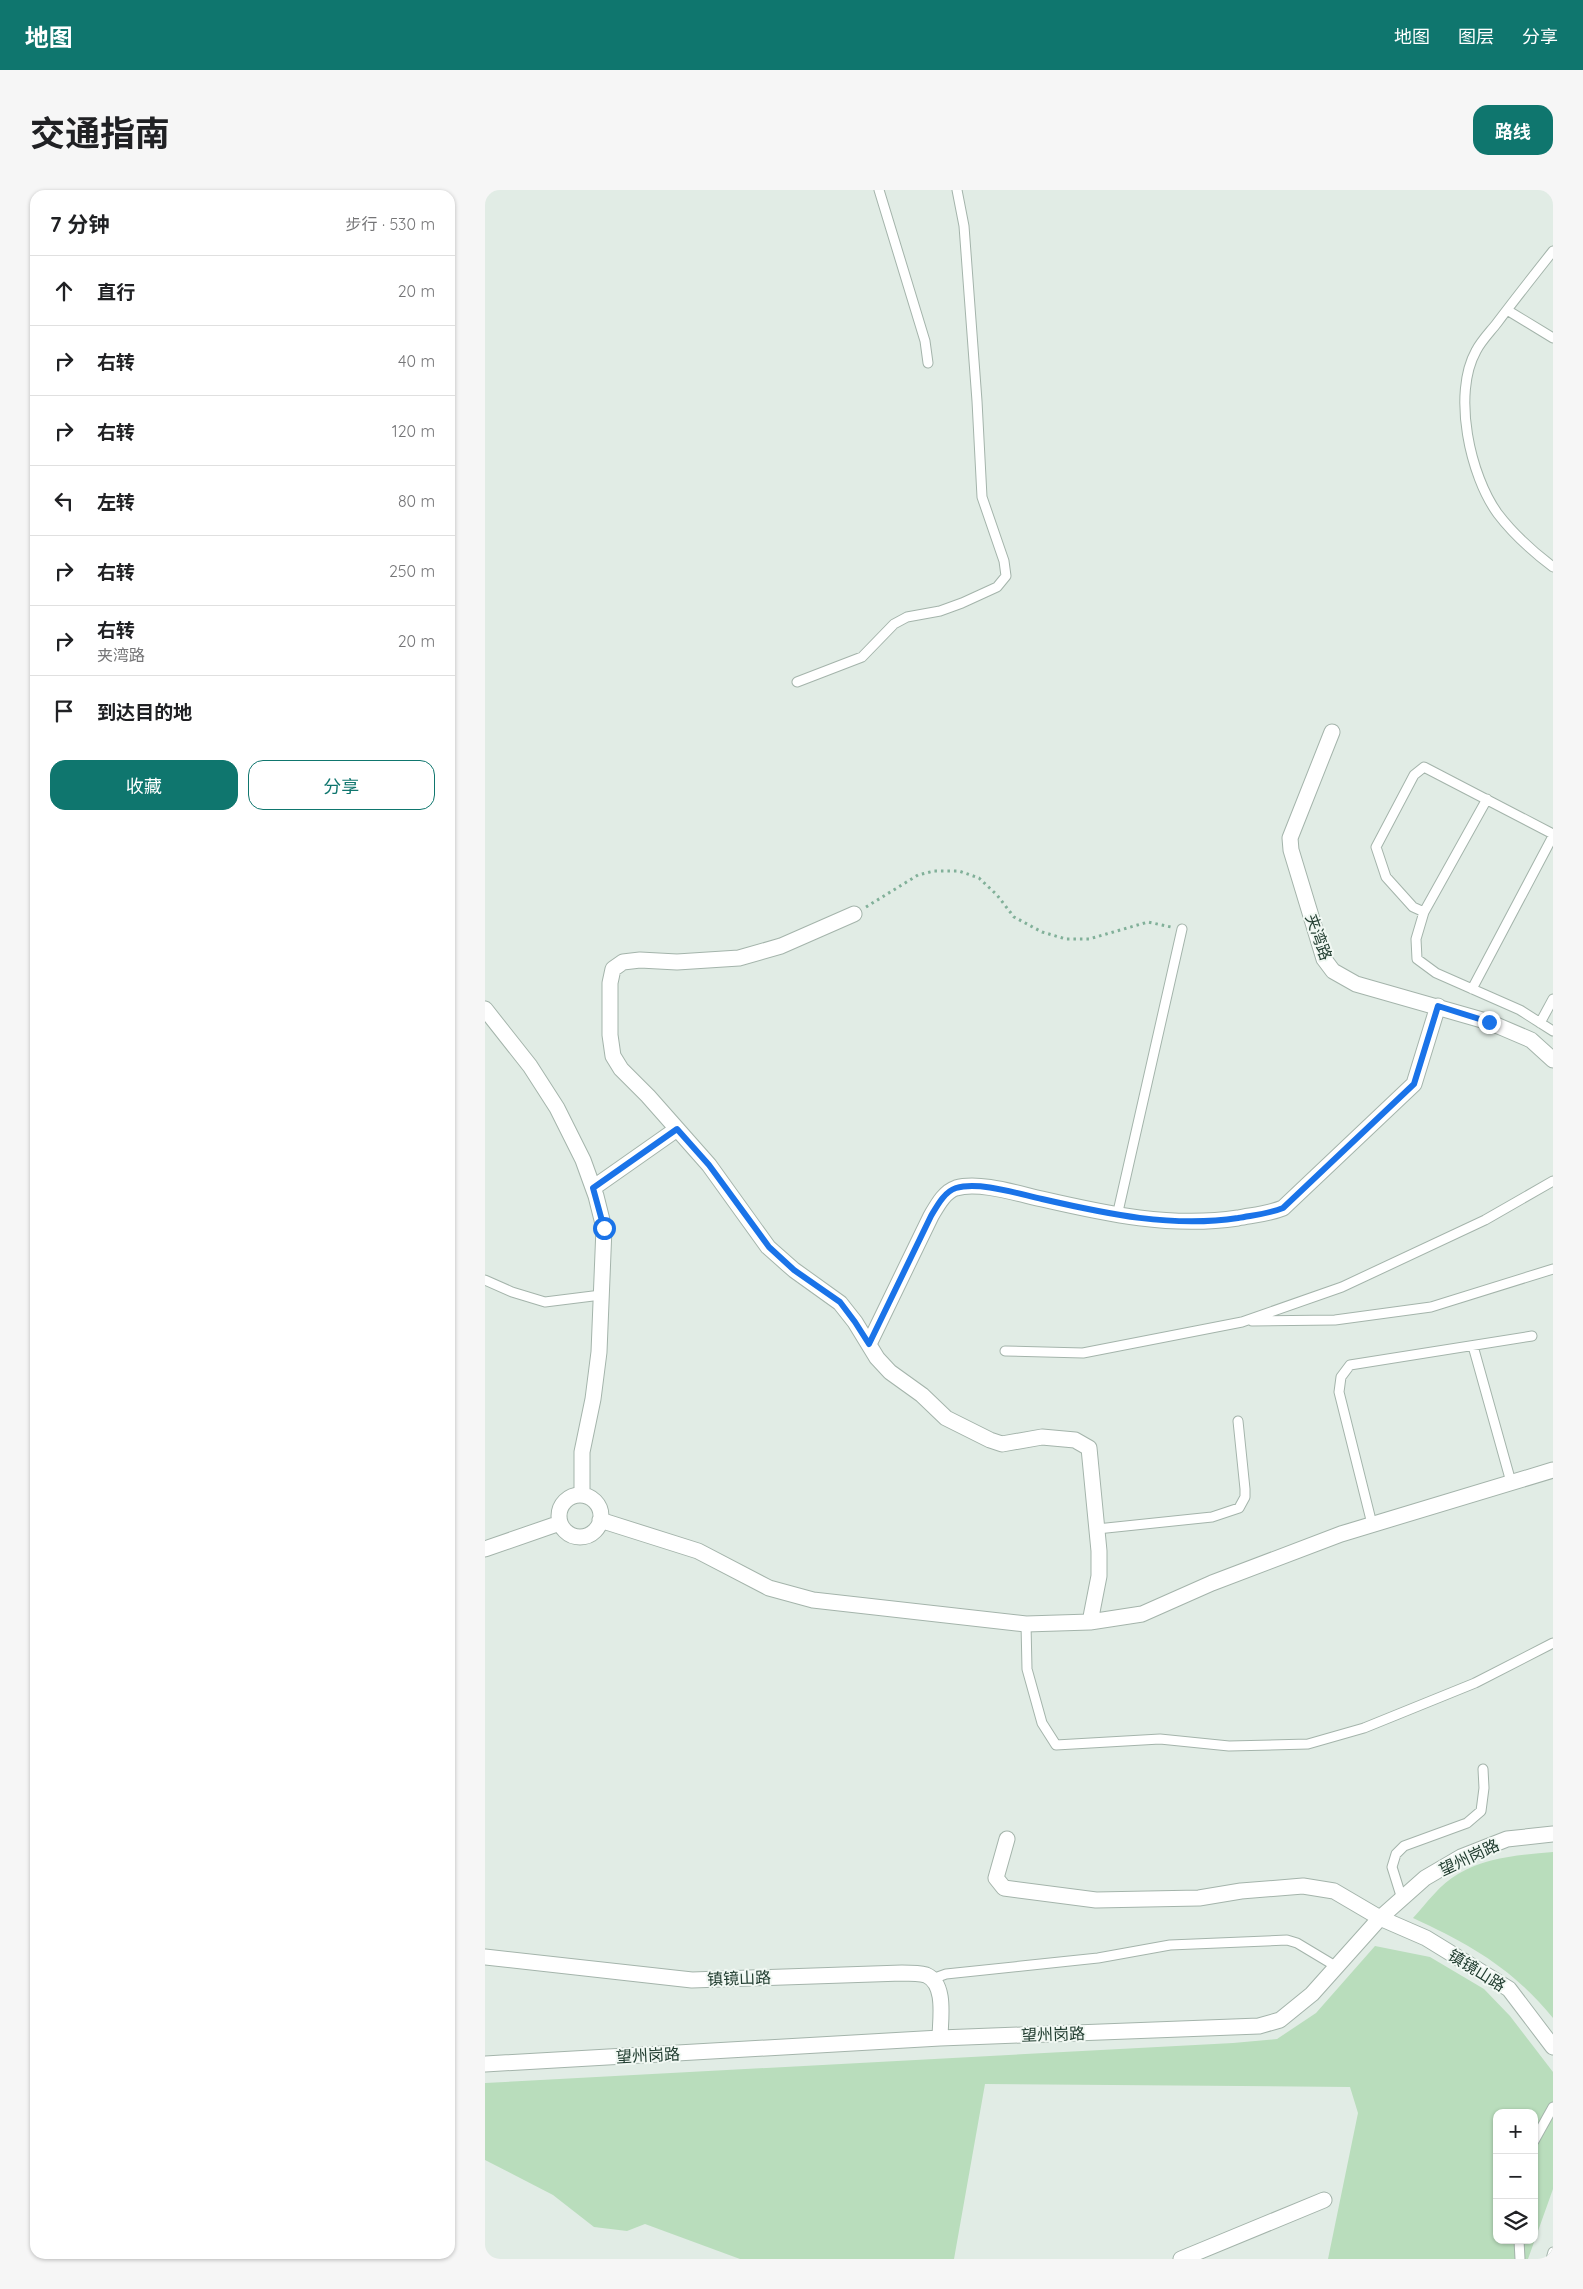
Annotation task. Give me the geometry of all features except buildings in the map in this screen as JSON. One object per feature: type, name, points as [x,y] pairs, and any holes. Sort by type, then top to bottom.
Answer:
[{"type":"street","name":"夹湾路","points":[[1332,732],[1290,838],[1291,850],[1323,959],[1333,971],[1356,984],[1489,1022],[1531,1040],[1553,1060]]},
{"type":"street","points":[[854,914],[781,946],[739,958],[677,962],[640,960],[623,962],[613,969],[610,982],[610,1035],[613,1056],[621,1070],[709,1165],[769,1247],[794,1270],[840,1302],[890,1372],[922,1396],[946,1418],[982,1437],[1003,1444],[1042,1437],[1075,1440],[1089,1448],[1097,1529],[1099,1576],[1089,1622]]},
{"type":"street","points":[[869,1344],[931,1216],[943,1198],[956,1188],[985,1186],[1117,1216],[1162,1221],[1222,1220],[1270,1213],[1283,1208],[1414,1084],[1438,1006]]},
{"type":"street","points":[[485,1009],[530,1066],[557,1108],[583,1160],[604,1228],[598,1371],[581,1452],[582,1495]]},
{"type":"street","points":[[593,1188],[677,1129]]},
{"type":"street","points":[[600,1520],[698,1551],[769,1588],[813,1600],[1026,1624],[1089,1622],[1142,1614],[1221,1580],[1341,1534],[1553,1470]]},
{"type":"street","points":[[582,1495],[595,1501],[601,1514],[600,1520],[593,1532],[581,1537],[569,1534],[560,1523],[559,1516],[563,1503],[568,1498],[582,1495]]},
{"type":"street","points":[[485,1549],[560,1523]]},
{"type":"street","name":"望州岗路","points":[[485,2064],[940,2038],[1259,2026],[1280,2020],[1311,1994],[1380,1918],[1425,1878],[1461,1857],[1507,1839],[1553,1834]]},
{"type":"street","name":"镇镜山路","points":[[1007,1839],[996,1878],[1004,1888],[1096,1900],[1199,1898],[1241,1891],[1303,1886],[1334,1891],[1380,1918],[1426,1938],[1509,1989],[1553,2048]]},
{"type":"street","name":"镇镜山路","points":[[485,1957],[692,1980],[902,1972],[925,1975],[932,1979]]},
{"type":"street","points":[[932,1979],[937,1984],[939,1995],[940,2038]]},
{"type":"street","points":[[1181,2259],[1324,2200]]},
{"type":"lane","points":[[879,190],[925,341],[928,363]]},
{"type":"lane","points":[[797,682],[862,657],[894,624],[907,617],[940,611],[962,603],[997,587],[1006,576],[1004,562],[982,497],[964,226],[957,190]]},
{"type":"lane","points":[[1553,251],[1476,351],[1465,382],[1465,418],[1470,445],[1481,481],[1497,513],[1524,544],[1553,567]]},
{"type":"lane","points":[[1507,310],[1553,338]]},
{"type":"lane","points":[[1424,912],[1413,907],[1386,877],[1376,847],[1414,775],[1425,767],[1553,835],[1471,989]]},
{"type":"lane","points":[[1487,799],[1424,912],[1416,939],[1417,959],[1436,973],[1520,1010],[1553,1030]]},
{"type":"lane","points":[[1117,1216],[1182,929]]},
{"type":"lane","points":[[1541,1023],[1553,999]]},
{"type":"lane","points":[[1005,1351],[1083,1353],[1242,1322],[1342,1287],[1485,1220],[1553,1182]]},
{"type":"lane","points":[[1242,1322],[1335,1320],[1431,1307],[1553,1269]]},
{"type":"lane","points":[[485,1280],[511,1292],[545,1302],[601,1295]]},
{"type":"lane","points":[[1372,1524],[1339,1392],[1341,1377],[1350,1365],[1532,1336]]},
{"type":"lane","points":[[1473,1346],[1511,1482]]},
{"type":"lane","points":[[1097,1529],[1212,1517],[1239,1508],[1245,1497],[1238,1421]]},
{"type":"lane","points":[[1026,1624],[1027,1669],[1042,1723],[1056,1745],[1160,1739],[1229,1746],[1308,1744],[1364,1728],[1449,1693],[1553,1643]]},
{"type":"lane","points":[[1402,1899],[1392,1867],[1396,1854],[1404,1846],[1467,1823],[1481,1811],[1484,1788],[1483,1769]]},
{"type":"lane","points":[[932,1979],[946,1974],[1098,1958],[1170,1945],[1218,1942],[1287,1940],[1297,1943],[1337,1967]]},
{"type":"lane","points":[[1538,2134],[1553,2107]]},
{"type":"lane","points":[[1519,2244],[1520,2259]]},
{"type":"lane","points":[[1551,2259],[1553,2252]]},
{"type":"path","points":[[854,914],[919,875],[934,871],[959,871],[979,878],[997,895],[1014,917],[1042,932],[1066,939],[1089,939],[1148,922],[1182,929]]},
{"type":"green space","points":[[1553,1852],[1553,2018],[1522,1985],[1489,1959],[1454,1938],[1413,1918],[1445,1883],[1469,1868],[1492,1860]]},
{"type":"green space","points":[[1375,1946],[1430,1957],[1484,1989],[1510,2016],[1553,2072],[1553,2189],[1538,2231],[1538,2109],[1493,2109],[1493,2244],[1533,2244],[1528,2259],[1328,2259],[1358,2113],[1350,2087],[985,2084],[954,2259],[740,2259],[645,2224],[627,2231],[594,2227],[553,2195],[485,2160],[485,2083],[1233,2043],[1277,2039],[1316,2013]]},
{"type":"route","points":[[604,1228],[593,1188],[677,1129],[709,1165],[769,1247],[794,1270],[840,1302],[869,1344],[931,1216],[943,1198],[956,1188],[985,1186],[1117,1216],[1162,1221],[1222,1220],[1270,1213],[1283,1208],[1414,1084],[1438,1006],[1489,1022]]}]
